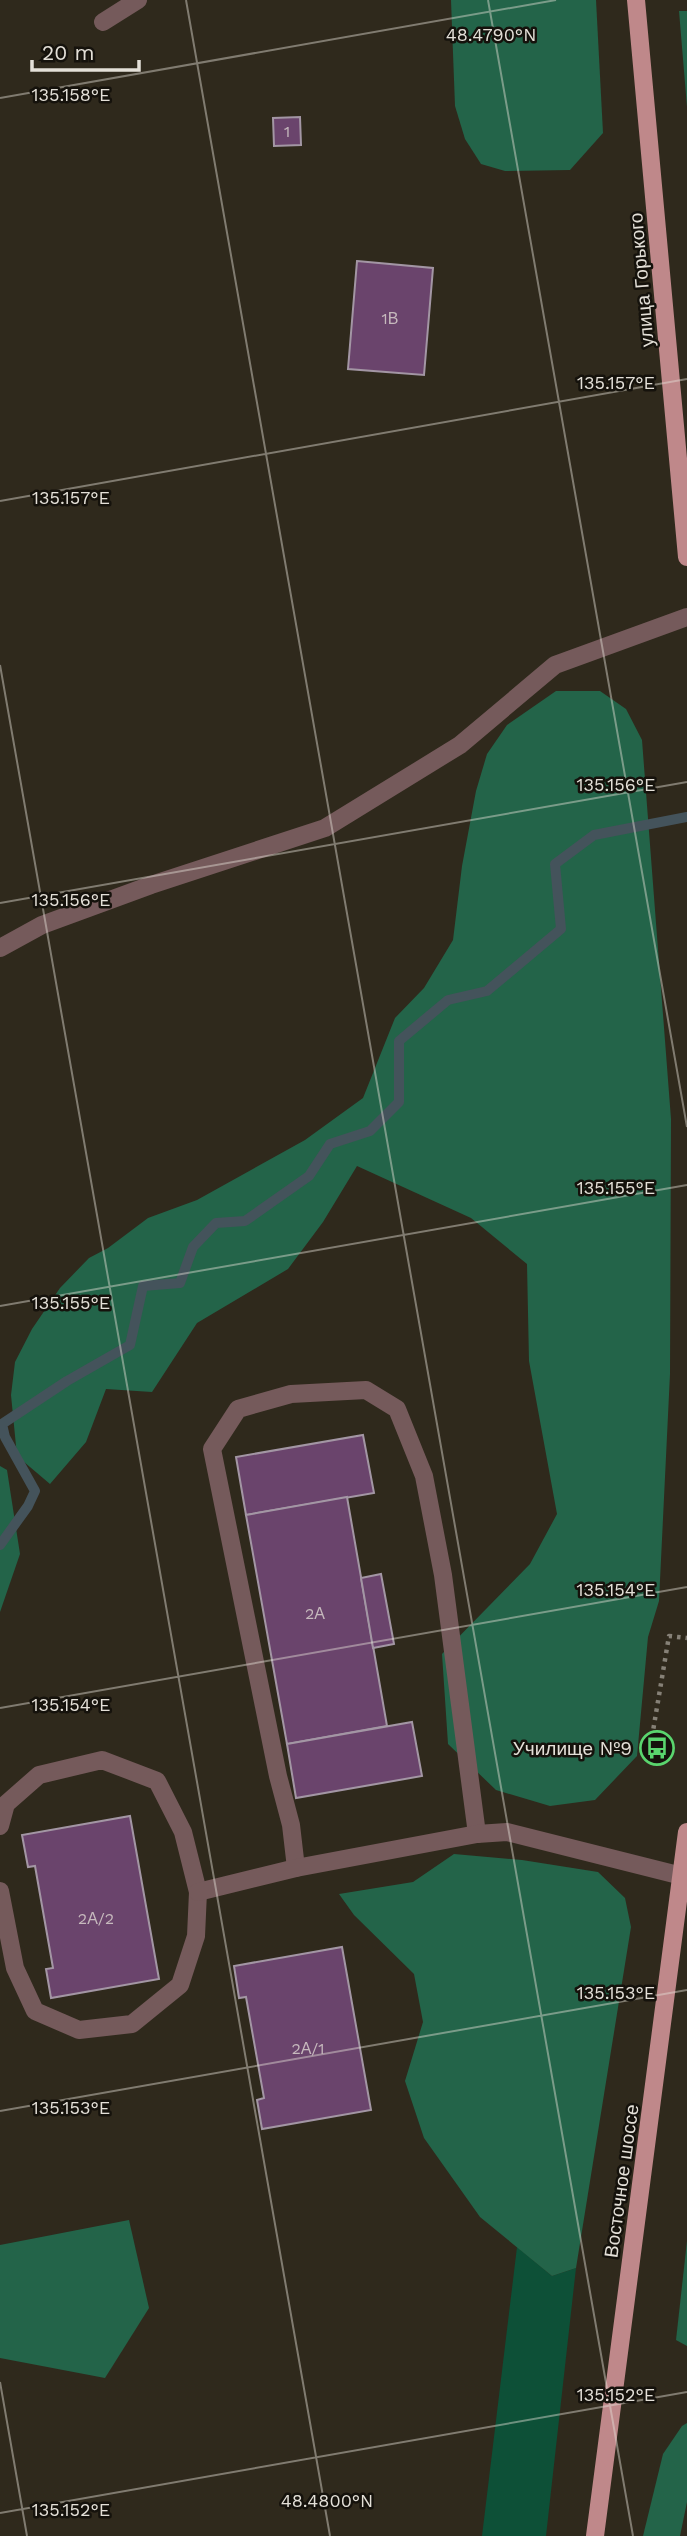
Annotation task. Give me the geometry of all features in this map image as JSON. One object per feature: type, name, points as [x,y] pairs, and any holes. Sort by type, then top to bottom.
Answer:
[{"type":"main road","name":"улица Горького","points":[[636,0],[687,557]]},
{"type":"main road","name":"Восточное шоссе","points":[[595,2536],[687,1832]]},
{"type":"lane","points":[[103,22],[138,0]]},
{"type":"lane","points":[[0,948],[42,925],[325,828],[460,745],[555,665],[687,617]]},
{"type":"lane","points":[[296,1868],[291,1825],[278,1776],[212,1450],[238,1409],[291,1394],[366,1390],[397,1409],[424,1476],[443,1575],[477,1834]]},
{"type":"lane","points":[[0,1826],[6,1804],[39,1775],[102,1759],[157,1781],[183,1832],[198,1892],[196,1936],[180,1985],[132,2024],[79,2031],[34,2011],[15,1968],[0,1891]]},
{"type":"lane","points":[[198,1892],[296,1868],[477,1834],[507,1832],[682,1876]]},
{"type":"path","points":[[652,1737],[669,1636],[687,1638]]},
{"type":"green space","points":[[451,0],[596,0],[603,133],[570,170],[505,171],[481,164],[465,139],[455,106]]},
{"type":"green space","points":[[679,11],[687,11],[687,107]]},
{"type":"green space","points":[[556,691],[600,691],[626,709],[642,740],[671,1119],[670,1374],[659,1601],[648,1637],[637,1756],[595,1800],[550,1806],[496,1790],[448,1744],[442,1654],[530,1564],[557,1514],[529,1361],[527,1264],[471,1218],[357,1166],[323,1222],[288,1269],[197,1323],[152,1392],[106,1389],[86,1442],[50,1484],[17,1456],[11,1395],[15,1362],[32,1329],[60,1288],[89,1258],[108,1248],[148,1218],[197,1200],[305,1140],[363,1098],[395,1018],[424,988],[453,940],[462,866],[476,791],[487,754],[507,725]]},
{"type":"green space","points":[[0,1466],[7,1470],[20,1554],[0,1612]]},
{"type":"green space","points":[[454,1854],[522,1860],[598,1872],[625,1898],[631,1927],[576,2268],[552,2276],[480,2217],[424,2138],[405,2081],[423,2022],[414,1974],[354,1915],[339,1894],[413,1882]]},
{"type":"green space","points":[[129,2220],[149,2308],[105,2378],[0,2358],[0,2245]]},
{"type":"green space","points":[[687,2241],[687,2346],[676,2340]]},
{"type":"green space","points":[[517,2247],[552,2276],[576,2268],[546,2536],[482,2536]]},
{"type":"green space","points":[[687,2423],[687,2502],[680,2536],[643,2536],[663,2454],[682,2426]]},
{"type":"building","points":[[300,117],[301,145],[274,146],[273,118]]},
{"type":"building","points":[[357,261],[433,268],[424,375],[348,369]]},
{"type":"building","points":[[363,1435],[374,1493],[246,1515],[236,1457]]},
{"type":"building","points":[[347,1497],[387,1726],[287,1744],[246,1515]]},
{"type":"building","points":[[381,1574],[394,1644],[373,1648],[361,1578]]},
{"type":"building","points":[[412,1722],[422,1776],[296,1798],[287,1744]]},
{"type":"building","points":[[130,1816],[159,1979],[51,1998],[46,1969],[53,1968],[35,1866],[28,1867],[22,1835]]},
{"type":"building","points":[[342,1947],[371,2110],[262,2129],[257,2100],[264,2098],[246,1997],[239,1998],[234,1966]]},
{"type":"waterway","points":[[0,1545],[28,1506],[35,1491],[5,1437],[2,1424],[67,1381],[130,1345],[143,1286],[180,1283],[193,1247],[216,1223],[245,1221],[309,1176],[330,1144],[370,1131],[399,1102],[399,1041],[448,1000],[487,991],[561,929],[555,864],[594,835],[687,817]]},
{"type":"place","name":"Училище №9","points":[[657,1748]]}]
